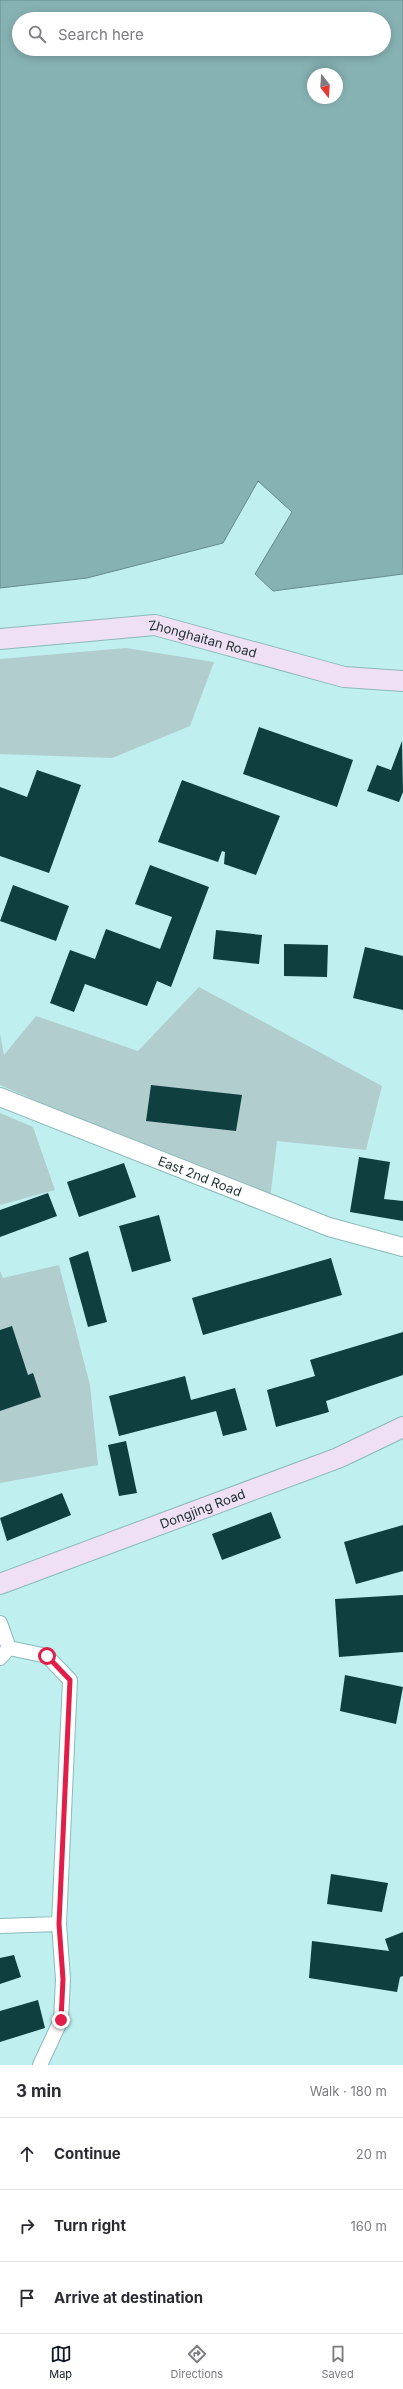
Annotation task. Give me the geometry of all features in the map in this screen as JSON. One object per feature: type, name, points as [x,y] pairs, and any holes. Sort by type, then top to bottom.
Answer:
[{"type":"main road","name":"Zhonghaitan Road","points":[[0,640],[155,625],[344,677],[403,681]]},
{"type":"main road","name":"Dongjing Road","points":[[0,1584],[338,1458],[403,1427]]},
{"type":"street","name":"East 2nd Road","points":[[0,1096],[329,1227],[403,1247]]},
{"type":"street","points":[[0,1623],[5,1653],[47,1656],[70,1680],[59,1924],[63,1979],[61,2020],[40,2065]]},
{"type":"street","points":[[0,1926],[59,1924]]},
{"type":"shaded area","points":[[0,0],[403,0],[403,574],[273,591],[255,574],[292,512],[258,481],[223,543],[87,578],[0,588]]},
{"type":"shaded area","points":[[126,648],[214,662],[190,726],[112,758],[0,754],[0,659]]},
{"type":"shaded area","points":[[199,987],[382,1086],[366,1150],[277,1141],[270,1199],[240,1188],[0,1085],[0,1034],[4,1055],[36,1016],[138,1051]]},
{"type":"shaded area","points":[[0,1113],[33,1127],[55,1190],[0,1205]]},
{"type":"shaded area","points":[[59,1265],[90,1385],[98,1465],[0,1483],[0,1271],[3,1278]]},
{"type":"building","points":[[259,727],[353,760],[337,807],[243,774]]},
{"type":"building","points":[[402,741],[403,792],[399,802],[367,791],[377,765],[391,770]]},
{"type":"building","points":[[37,770],[81,785],[49,873],[0,856],[0,787],[27,797]]},
{"type":"building","points":[[182,780],[280,816],[256,875],[224,864],[225,852],[222,851],[218,862],[158,842]]},
{"type":"building","points":[[150,865],[209,887],[171,987],[157,981],[147,1006],[85,984],[74,1012],[50,1003],[70,950],[95,959],[106,929],[160,949],[172,917],[135,904]]},
{"type":"building","points":[[13,885],[69,906],[56,941],[0,921]]},
{"type":"building","points":[[216,930],[262,935],[259,964],[213,959]]},
{"type":"building","points":[[284,944],[328,945],[327,977],[284,976]]},
{"type":"building","points":[[365,947],[403,956],[403,1010],[353,998]]},
{"type":"building","points":[[151,1085],[242,1095],[236,1131],[146,1121]]},
{"type":"building","points":[[359,1157],[390,1162],[384,1199],[403,1201],[403,1221],[350,1212]]},
{"type":"building","points":[[124,1163],[136,1197],[79,1217],[67,1182]]},
{"type":"building","points":[[48,1193],[57,1216],[0,1237],[0,1210]]},
{"type":"building","points":[[159,1215],[171,1261],[132,1272],[119,1226]]},
{"type":"building","points":[[88,1251],[107,1322],[88,1327],[69,1258]]},
{"type":"building","points":[[331,1258],[342,1295],[203,1335],[192,1298]]},
{"type":"building","points":[[12,1326],[28,1375],[33,1373],[41,1397],[0,1411],[0,1330]]},
{"type":"building","points":[[403,1332],[403,1375],[326,1401],[329,1412],[276,1427],[267,1390],[315,1376],[310,1360]]},
{"type":"building","points":[[185,1376],[191,1400],[235,1388],[247,1430],[223,1436],[216,1411],[119,1436],[109,1396]]},
{"type":"building","points":[[126,1441],[137,1493],[119,1496],[108,1445]]},
{"type":"building","points":[[62,1493],[71,1515],[7,1541],[0,1518]]},
{"type":"building","points":[[271,1512],[281,1538],[222,1560],[212,1534]]},
{"type":"building","points":[[403,1525],[403,1571],[356,1584],[344,1542]]},
{"type":"building","points":[[403,1595],[403,1652],[339,1657],[335,1599]]},
{"type":"building","points":[[345,1675],[403,1687],[396,1724],[340,1711]]},
{"type":"building","points":[[331,1874],[388,1883],[382,1912],[327,1904]]},
{"type":"building","points":[[403,1932],[403,1976],[400,1977],[397,1992],[309,1978],[312,1941],[389,1951],[385,1939]]},
{"type":"building","points":[[14,1955],[21,1977],[0,1984],[0,1958]]},
{"type":"building","points":[[38,2000],[45,2028],[0,2042],[0,2011]]},
{"type":"route","points":[[47,1656],[70,1680],[59,1924],[63,1979],[61,2020]]}]
